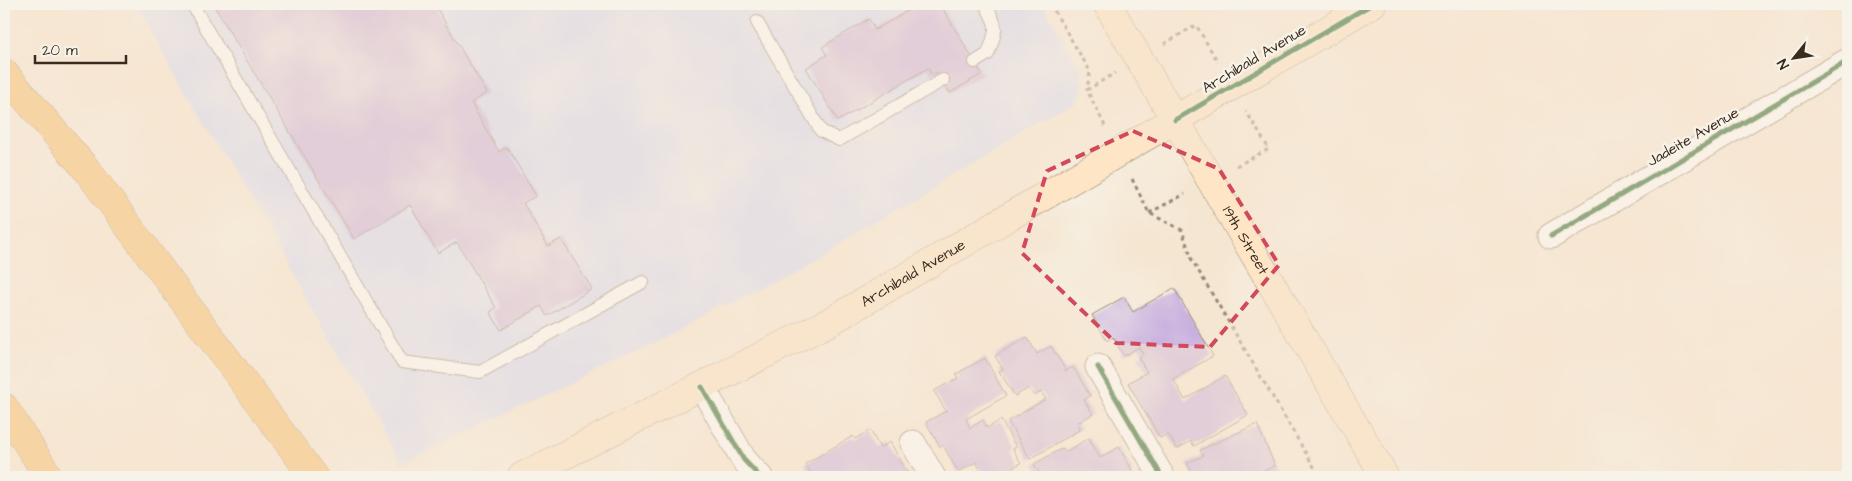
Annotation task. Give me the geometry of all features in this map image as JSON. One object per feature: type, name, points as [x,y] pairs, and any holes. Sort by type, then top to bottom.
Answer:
[{"type":"highway","points":[[4,73],[87,170],[314,477]]},
{"type":"highway","points":[[4,407],[49,477]]},
{"type":"main road","name":"19th Street","points":[[1107,4],[1385,477]]},
{"type":"main road","name":"Archibald Avenue","points":[[521,477],[831,321],[1372,4]]},
{"type":"street","name":"Jadeite Avenue","points":[[1551,236],[1848,61]]},
{"type":"street","points":[[1098,367],[1162,477]]},
{"type":"street","points":[[702,387],[744,460],[760,477]]},
{"type":"street","points":[[913,443],[933,477]]},
{"type":"lane","points":[[192,4],[402,362],[480,372],[643,282]]},
{"type":"lane","points":[[975,62],[988,54],[996,30],[993,17],[985,4]]},
{"type":"lane","points":[[757,22],[821,131],[839,140],[943,80]]},
{"type":"path","points":[[1050,4],[1090,71],[1087,90]]},
{"type":"path","points":[[1149,213],[1182,230],[1192,260],[1320,477]]},
{"type":"highlighted area","points":[[1133,131],[1219,169],[1279,265],[1210,347],[1116,343],[1022,253],[1047,171]]},
{"type":"shaded area","points":[[135,4],[1043,4],[1082,71],[1083,88],[1077,102],[821,253],[703,318],[647,347],[402,463]]},
{"type":"building","points":[[213,4],[434,4],[487,93],[471,103],[499,152],[507,147],[536,196],[523,203],[548,246],[561,239],[592,289],[547,316],[541,306],[501,330],[490,312],[496,308],[457,242],[438,253],[410,205],[354,239]]},
{"type":"building","points":[[919,4],[940,4],[982,74],[950,93],[937,72],[932,75],[928,68],[838,121],[806,68],[827,55],[822,47],[869,19],[875,30]]},
{"type":"building","points":[[1174,288],[1213,356],[1173,379],[1185,400],[1225,376],[1248,415],[1194,446],[1191,441],[1177,449],[1168,434],[1160,438],[1128,383],[1147,372],[1138,357],[1143,354],[1139,347],[1124,356],[1113,337],[1107,341],[1092,315],[1124,297],[1133,312]]},
{"type":"building","points":[[1027,337],[1037,354],[1051,346],[1066,371],[1073,367],[1090,396],[1084,400],[1093,414],[1077,423],[1081,429],[1030,459],[1008,421],[1046,399],[1041,392],[1034,396],[1029,388],[1015,396],[999,371],[1003,369],[995,356]]},
{"type":"building","points":[[985,358],[1006,396],[966,419],[970,428],[983,420],[987,428],[1001,420],[1016,447],[1013,449],[1021,463],[996,477],[985,477],[976,462],[958,472],[943,445],[940,447],[926,422],[946,411],[934,391],[958,378],[956,374]]},
{"type":"building","points":[[1257,424],[1275,466],[1250,477],[1194,477],[1187,463],[1203,456],[1200,450]]},
{"type":"building","points":[[870,430],[880,448],[890,442],[910,477],[813,477],[805,464],[853,436],[855,439]]},
{"type":"building","points":[[1089,438],[1100,458],[1119,447],[1133,472],[1130,473],[1132,477],[1042,477],[1034,464],[1063,448],[1065,452]]},
{"type":"cycle path","points":[[1175,120],[1372,4]]},
{"type":"cycle path","points":[[1551,236],[1848,61]]},
{"type":"cycle path","points":[[1098,367],[1162,477]]},
{"type":"cycle path","points":[[702,387],[744,460],[760,477]]}]
